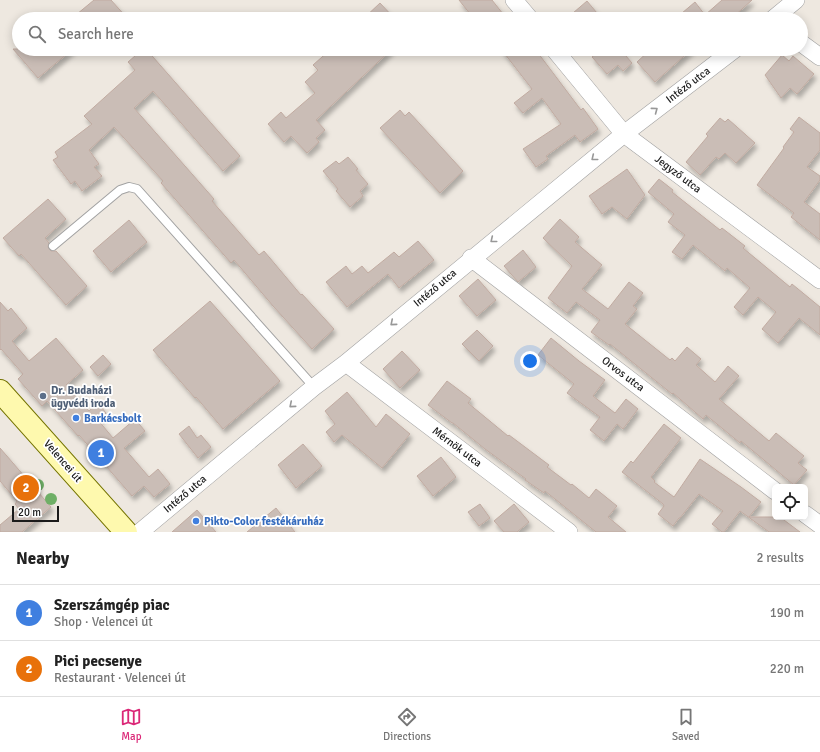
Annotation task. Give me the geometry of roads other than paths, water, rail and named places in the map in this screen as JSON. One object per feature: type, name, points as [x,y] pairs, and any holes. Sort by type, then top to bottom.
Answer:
[{"type":"main road","name":"Velencei út","points":[[0,391],[126,532]]},
{"type":"street","points":[[514,0],[524,12]]},
{"type":"street","points":[[782,12],[796,0]]},
{"type":"street","points":[[808,48],[820,57]]},
{"type":"street","name":"Jegyző utca","points":[[560,56],[624,134],[820,280]]},
{"type":"street","name":"Intéző utca","points":[[140,532],[314,387],[346,363],[624,134],[725,56]]},
{"type":"street","name":"Orvos utca","points":[[472,258],[772,489]]},
{"type":"street","name":"Mérnök utca","points":[[346,363],[557,529]]},
{"type":"street","points":[[808,516],[820,525]]},
{"type":"lane","points":[[53,246],[120,190],[129,187],[137,189],[314,387]]},
{"type":"place","name":"Dr. Budaházi ügyvédi iroda","points":[[43,396]]},
{"type":"place","name":"Barkácsbolt","points":[[76,418]]},
{"type":"place","name":"Szerszámgép piac","points":[[101,453]]},
{"type":"place","name":"Pici pecsenye","points":[[26,488]]},
{"type":"place","name":"Pikto-Color festékáruház","points":[[196,521]]}]
